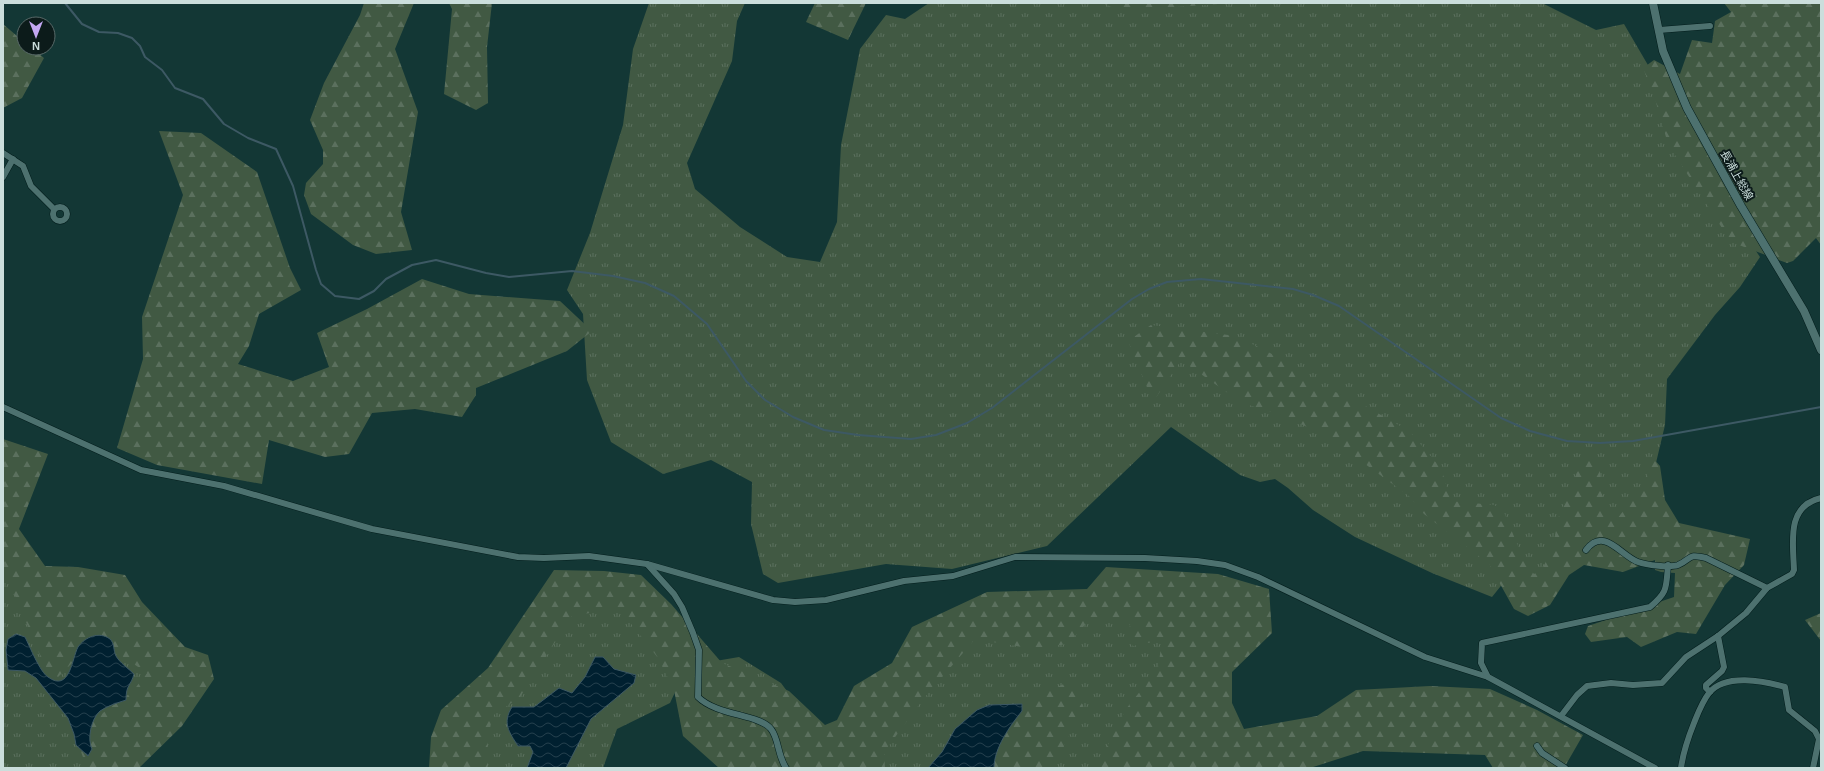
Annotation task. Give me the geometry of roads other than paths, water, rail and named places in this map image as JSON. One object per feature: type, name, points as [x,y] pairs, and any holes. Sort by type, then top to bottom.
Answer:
[{"type":"main road","name":"長浦上総線","points":[[1651,4],[1663,51],[1686,108],[1804,311],[1821,350]]},
{"type":"street","points":[[1658,30],[1710,26]]},
{"type":"street","points":[[3,153],[23,166],[31,186],[54,209]]},
{"type":"street","points":[[3,177],[13,159]]},
{"type":"street","points":[[3,407],[141,470],[224,486],[372,529],[518,557],[544,558],[589,556],[647,564],[773,600],[795,602],[826,600],[904,580],[953,576],[1015,557],[1145,558],[1197,560],[1225,565],[1258,577],[1425,657],[1488,677],[1655,768]]},
{"type":"street","points":[[1561,716],[1577,695],[1587,686],[1611,683],[1633,685],[1662,683],[1686,657],[1718,636],[1746,613],[1767,588],[1792,574],[1794,570],[1792,536],[1796,517],[1804,506],[1812,500],[1821,498]]},
{"type":"street","points":[[1586,550],[1590,544],[1595,542],[1607,542],[1622,550],[1629,557],[1638,562],[1654,565],[1676,565],[1690,556],[1697,555],[1767,588]]},
{"type":"street","points":[[647,564],[674,594],[682,607],[693,633],[698,650],[698,697],[706,705],[770,727],[776,738],[778,754],[786,768]]},
{"type":"street","points":[[1488,677],[1481,663],[1482,643],[1650,607],[1662,598],[1666,589],[1668,565]]},
{"type":"street","points":[[1710,692],[1706,688],[1706,685],[1722,671],[1724,667],[1718,636]]},
{"type":"street","points":[[1681,768],[1690,733],[1701,706],[1710,692],[1722,684],[1743,680],[1764,681],[1785,687],[1789,710],[1816,731],[1819,739],[1814,768]]},
{"type":"street","points":[[1537,746],[1542,753],[1565,768]]},
{"type":"water","points":[[16,634],[25,637],[42,670],[48,677],[55,681],[61,681],[66,677],[81,643],[92,636],[97,635],[110,639],[113,643],[117,658],[134,674],[128,688],[126,700],[103,709],[94,719],[90,735],[92,749],[88,756],[76,745],[74,734],[68,718],[36,678],[25,671],[8,670],[6,650],[8,639]]},
{"type":"water","points":[[595,657],[603,657],[614,669],[636,675],[634,683],[591,719],[566,768],[527,768],[533,752],[530,746],[518,746],[510,732],[507,718],[512,707],[534,707],[559,688],[572,693],[585,677]]},
{"type":"water","points":[[1022,704],[1022,711],[1008,730],[1000,745],[994,768],[928,768],[942,752],[955,729],[977,710],[989,705]]},
{"type":"waterway","points":[[65,3],[82,24],[99,32],[118,33],[132,38],[140,46],[145,57],[162,70],[175,88],[203,99],[224,124],[248,138],[276,149],[293,186],[321,284],[335,296],[359,299],[374,291],[386,279],[412,265],[436,260],[486,273],[509,277],[572,271],[613,276],[645,283],[674,296],[707,324],[746,381],[765,400],[793,417],[824,430],[858,435],[911,439],[936,435],[967,423],[992,408],[1132,299],[1149,289],[1167,282],[1201,279],[1293,289],[1313,295],[1339,306],[1501,418],[1530,431],[1567,441],[1600,443],[1633,441],[1821,407]]}]
